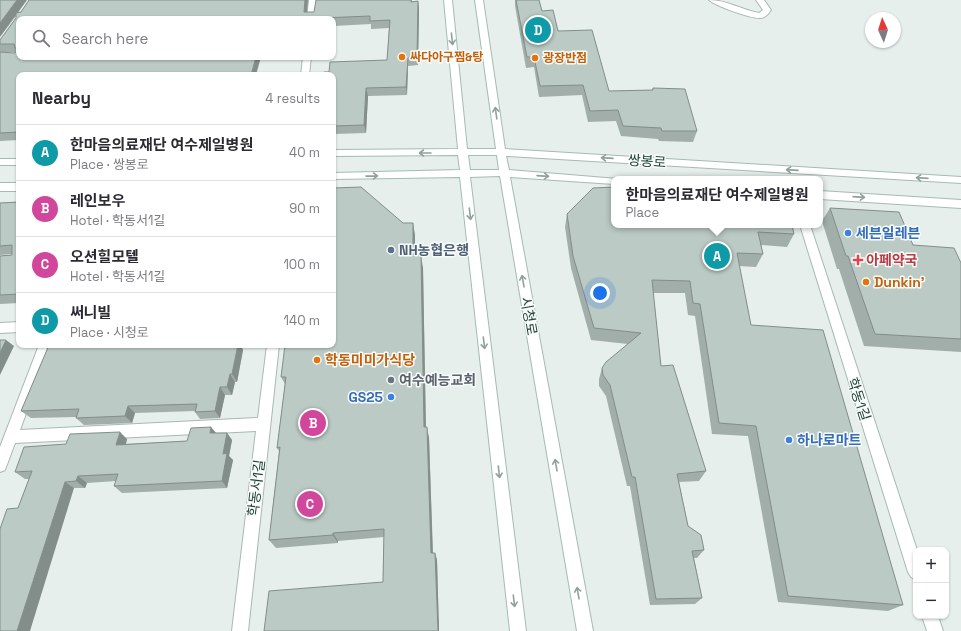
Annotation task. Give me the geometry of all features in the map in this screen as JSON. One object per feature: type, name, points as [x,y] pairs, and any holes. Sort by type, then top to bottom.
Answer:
[{"type":"street","points":[[311,16],[313,0]]},
{"type":"street","points":[[448,0],[465,175],[518,631]]},
{"type":"street","name":"시청로","points":[[479,0],[504,174],[585,631]]},
{"type":"street","points":[[713,0],[748,14],[761,16],[766,10],[760,0]]},
{"type":"street","points":[[305,72],[307,60]]},
{"type":"street","name":"쌍봉로","points":[[336,153],[501,152],[961,180]]},
{"type":"street","points":[[0,162],[16,162]]},
{"type":"street","name":"쌍봉로","points":[[336,176],[504,174],[611,181]]},
{"type":"street","points":[[0,187],[16,187]]},
{"type":"street","points":[[823,195],[961,204]]},
{"type":"street","name":"학동1길","points":[[805,228],[913,563]]},
{"type":"street","points":[[0,328],[16,327]]},
{"type":"street","points":[[0,465],[44,348]]},
{"type":"street","name":"학동서1길","points":[[240,631],[273,348]]},
{"type":"street","points":[[11,438],[264,424]]},
{"type":"street","points":[[931,619],[935,631]]},
{"type":"building","points":[[0,0],[17,0],[0,23]]},
{"type":"building","points":[[29,0],[305,0],[304,12],[314,12],[316,0],[411,0],[411,2],[418,1],[417,57],[408,58],[406,87],[366,88],[364,125],[336,126],[336,72],[329,72],[330,62],[387,60],[390,20],[370,21],[370,16],[336,17],[336,16],[16,16],[16,13],[21,12]]},
{"type":"building","points":[[516,0],[539,0],[542,11],[553,10],[558,31],[592,30],[609,91],[653,90],[653,88],[685,89],[697,131],[662,131],[661,128],[623,126],[618,110],[590,111],[583,85],[540,86],[534,57],[527,57]]},
{"type":"building","points":[[16,18],[16,48],[14,44],[0,44],[0,40]]},
{"type":"building","points":[[0,52],[16,52],[16,60],[255,60],[252,72],[16,72],[16,132],[0,133]]},
{"type":"building","points":[[361,187],[403,223],[413,223],[413,256],[421,255],[424,427],[427,427],[431,553],[435,553],[438,631],[264,631],[269,591],[383,582],[384,529],[269,540],[280,447],[277,448],[286,377],[281,377],[285,348],[336,348],[336,188]]},
{"type":"building","points":[[611,187],[611,228],[793,228],[794,234],[758,232],[763,254],[737,253],[751,325],[823,330],[903,605],[788,596],[756,426],[719,423],[700,304],[693,303],[690,281],[652,280],[661,366],[673,365],[706,471],[677,474],[688,526],[701,535],[704,550],[692,551],[702,598],[656,599],[635,477],[632,477],[610,385],[603,375],[602,368],[606,362],[641,333],[594,328],[573,256],[567,214],[593,188]]},
{"type":"building","points":[[16,202],[16,294],[0,295],[0,256],[12,255],[12,245],[0,246],[0,203]]},
{"type":"building","points":[[830,208],[899,212],[913,245],[954,248],[961,263],[961,339],[875,334]]},
{"type":"building","points":[[0,340],[6,340],[0,353]]},
{"type":"building","points":[[48,348],[237,348],[232,374],[230,374],[227,387],[220,387],[215,411],[195,412],[197,404],[128,406],[125,416],[76,418],[79,409],[21,411]]},
{"type":"building","points":[[211,427],[210,433],[227,433],[223,454],[227,453],[222,481],[114,486],[118,474],[78,476],[76,481],[65,482],[17,631],[0,631],[0,529],[7,509],[18,508],[32,471],[15,472],[24,447],[66,444],[70,434],[120,432],[116,445],[187,441],[191,428]]},
{"type":"place","name":"써니빌","points":[[538,30]]},
{"type":"place","name":"싸다아구찜&탕","points":[[402,57]]},
{"type":"place","name":"광장반점","points":[[535,58]]},
{"type":"place","name":"세븐일레븐","points":[[848,233]]},
{"type":"place","name":"NH농협은행","points":[[391,250]]},
{"type":"place","name":"한마음의료재단 여수제일병원","points":[[717,256]]},
{"type":"place","name":"아페약국","points":[[858,260]]},
{"type":"place","name":"Dunkin'","points":[[866,282]]},
{"type":"place","name":"학동미미가식당","points":[[317,360]]},
{"type":"place","name":"여수예능교회","points":[[391,380]]},
{"type":"place","name":"GS25","points":[[391,397]]},
{"type":"place","name":"레인보우","points":[[313,423]]},
{"type":"place","name":"하나로마트","points":[[789,440]]},
{"type":"place","name":"오션힐모텔","points":[[310,504]]}]
